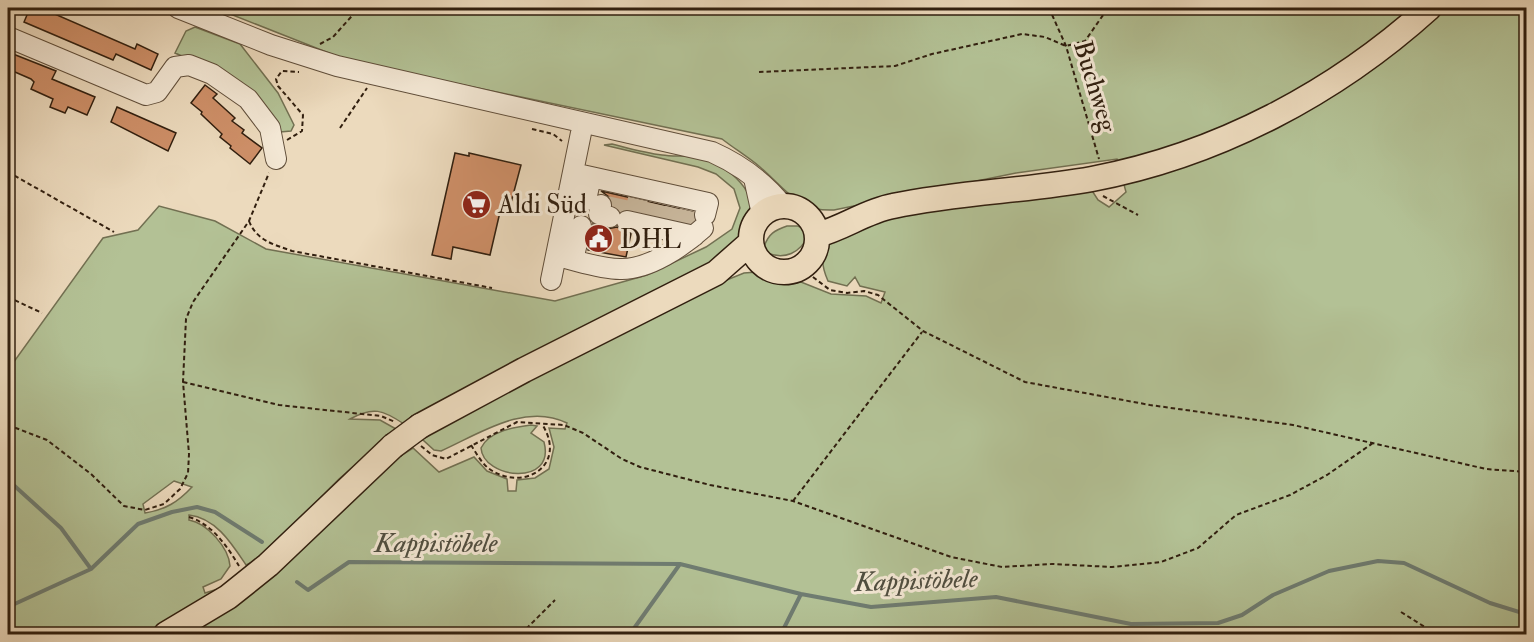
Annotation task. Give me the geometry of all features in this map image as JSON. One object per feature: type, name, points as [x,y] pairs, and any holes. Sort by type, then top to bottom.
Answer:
[{"type":"main road","points":[[763,266],[753,252],[750,243],[751,232],[773,210],[794,207],[814,228],[831,231],[859,216],[891,206],[969,192],[1098,177],[1164,162],[1222,140],[1283,111],[1347,74],[1429,8]]},
{"type":"main road","points":[[716,273],[763,266],[784,273],[801,268],[812,257],[814,228]]},
{"type":"main road","points":[[166,634],[197,618],[248,581],[395,434],[420,436],[505,380],[716,273],[750,243]]},
{"type":"street","points":[[178,8],[299,54],[429,88],[712,152],[737,163],[772,191],[773,210]]},
{"type":"street","points":[[8,37],[146,95],[157,92],[175,67],[189,65],[212,74],[248,99],[270,128],[275,152]]},
{"type":"street","points":[[564,258],[621,270],[646,264],[686,243],[647,207],[583,123]]},
{"type":"street","points":[[564,258],[647,207]]},
{"type":"street","points":[[551,280],[580,226]]},
{"type":"path","points":[[299,54],[333,37],[359,8]]},
{"type":"path","name":"Buchweg","points":[[1049,8],[1066,46],[1098,177]]},
{"type":"path","points":[[759,72],[895,66],[966,46],[1022,34],[1045,37],[1066,46],[1085,41],[1108,8]]},
{"type":"path","points":[[8,425],[47,440],[77,463],[124,506],[145,510],[164,504],[180,489],[188,473],[189,454],[183,382],[186,319],[194,302],[249,221],[275,152],[302,131],[305,125],[303,115],[278,86],[277,74],[287,70],[308,74]]},
{"type":"path","points":[[340,128],[355,103],[369,86],[360,83]]},
{"type":"path","points":[[524,126],[553,134],[567,147]]},
{"type":"path","points":[[8,172],[114,232]]},
{"type":"path","points":[[1098,177],[1104,197],[1138,216]]},
{"type":"path","points":[[249,221],[253,232],[265,241],[292,250],[492,288]]},
{"type":"path","points":[[801,268],[830,290],[847,293],[864,291],[878,295],[923,332],[1024,382],[1150,405],[1293,425],[1486,469],[1527,471]]},
{"type":"path","points":[[8,297],[42,314]]},
{"type":"path","points":[[793,501],[923,332]]},
{"type":"path","points":[[183,382],[279,405],[381,416],[395,434]]},
{"type":"path","points":[[420,436],[432,455],[446,459],[518,422],[564,425],[584,433],[622,459],[640,467],[710,485],[793,501],[951,557],[1002,567],[1052,564],[1113,567],[1161,562],[1197,548],[1236,515],[1290,495],[1327,475],[1373,443]]},
{"type":"path","points":[[471,445],[488,468],[507,477],[531,476],[543,469],[549,461],[551,447],[541,423]]},
{"type":"path","points":[[189,517],[206,525],[230,550],[248,581]]},
{"type":"path","points":[[521,634],[555,600]]},
{"type":"path","points":[[1401,612],[1436,634]]},
{"type":"green space","points":[[215,8],[1526,8],[1526,634],[188,634],[257,589],[388,464],[413,448],[439,472],[474,457],[487,471],[507,479],[508,491],[516,491],[517,480],[535,478],[549,469],[554,447],[549,428],[565,429],[567,423],[551,417],[535,416],[502,423],[441,451],[434,450],[422,439],[465,412],[697,292],[744,273],[757,272],[781,281],[796,280],[831,294],[866,296],[881,303],[885,292],[860,286],[855,277],[847,286],[828,281],[824,271],[823,256],[831,243],[850,231],[914,213],[954,206],[1091,189],[1098,200],[1109,207],[1126,192],[1117,159],[1016,173],[834,210],[821,210],[792,197],[760,167],[722,139],[349,61]]},
{"type":"green space","points":[[195,27],[240,44],[278,93],[294,125],[291,131],[280,132],[203,65],[175,53],[186,31]]},
{"type":"green space","points":[[612,144],[643,152],[703,159],[726,170],[736,178],[750,198],[751,222],[746,235],[736,246],[714,261],[404,424],[378,411],[365,412],[350,419],[380,420],[396,429],[339,479],[261,558],[246,565],[222,533],[207,521],[189,515],[189,520],[203,526],[216,537],[226,552],[230,566],[221,579],[203,587],[205,593],[221,588],[162,626],[145,634],[8,634],[8,370],[103,238],[138,230],[159,206],[215,221],[266,249],[555,301],[647,275],[706,247],[732,229],[740,208],[734,189],[716,174],[698,167],[604,145]],"holes":[[[174,481],[192,487],[171,505],[145,513],[143,504]]]},
{"type":"green space","points":[[787,226],[798,226],[806,230],[808,236],[805,242],[791,254],[780,256],[767,253],[764,247],[770,236]]},
{"type":"green space","points":[[531,425],[537,426],[531,433],[544,442],[545,456],[540,466],[530,472],[518,474],[505,472],[493,466],[485,458],[481,448],[490,438],[503,431]]},
{"type":"building","points":[[30,8],[41,8],[135,49],[137,44],[158,54],[151,70],[116,54],[113,60],[24,22]]},
{"type":"building","points":[[8,52],[56,71],[52,79],[95,97],[87,115],[68,107],[65,113],[50,107],[53,99],[31,89],[34,82],[31,79],[8,69]]},
{"type":"building","points":[[205,85],[217,94],[213,98],[235,118],[232,121],[244,130],[242,133],[262,148],[250,164],[230,148],[231,146],[220,137],[222,134],[191,103]]},
{"type":"building","points":[[117,107],[176,133],[168,151],[111,122]]},
{"type":"building","name":"Aldi Süd","points":[[455,153],[469,156],[469,153],[521,165],[508,214],[500,212],[490,255],[453,247],[451,259],[432,255]]},
{"type":"building","points":[[601,191],[693,212],[694,220],[690,223],[630,209],[620,211]]},
{"type":"building","points":[[593,224],[607,229],[617,227],[631,234],[626,257],[588,250]]},
{"type":"waterway","name":"Kappistöbele","points":[[8,480],[61,528],[91,569]]},
{"type":"waterway","name":"Kappistöbele","points":[[8,607],[91,569],[138,524],[172,512],[197,507],[215,512],[262,542]]},
{"type":"waterway","name":"Kappistöbele","points":[[297,582],[308,590],[349,562],[680,564],[801,594],[871,607],[996,597],[1131,624],[1218,623],[1242,615],[1273,595],[1329,571],[1378,561],[1404,563],[1490,603],[1526,614]]},
{"type":"waterway","points":[[630,634],[680,564]]},
{"type":"waterway","points":[[781,634],[801,594]]},
{"type":"tunnel","points":[[614,218],[619,195]]},
{"type":"tunnel","points":[[635,212],[638,199]]},
{"type":"tunnel","points":[[653,217],[656,204]]},
{"type":"tunnel","points":[[672,221],[675,208]]},
{"type":"tunnel","points":[[687,224],[690,211]]},
{"type":"place","name":"Aldi Süd","points":[[477,204]]},
{"type":"place","name":"DHL","points":[[599,239]]}]
